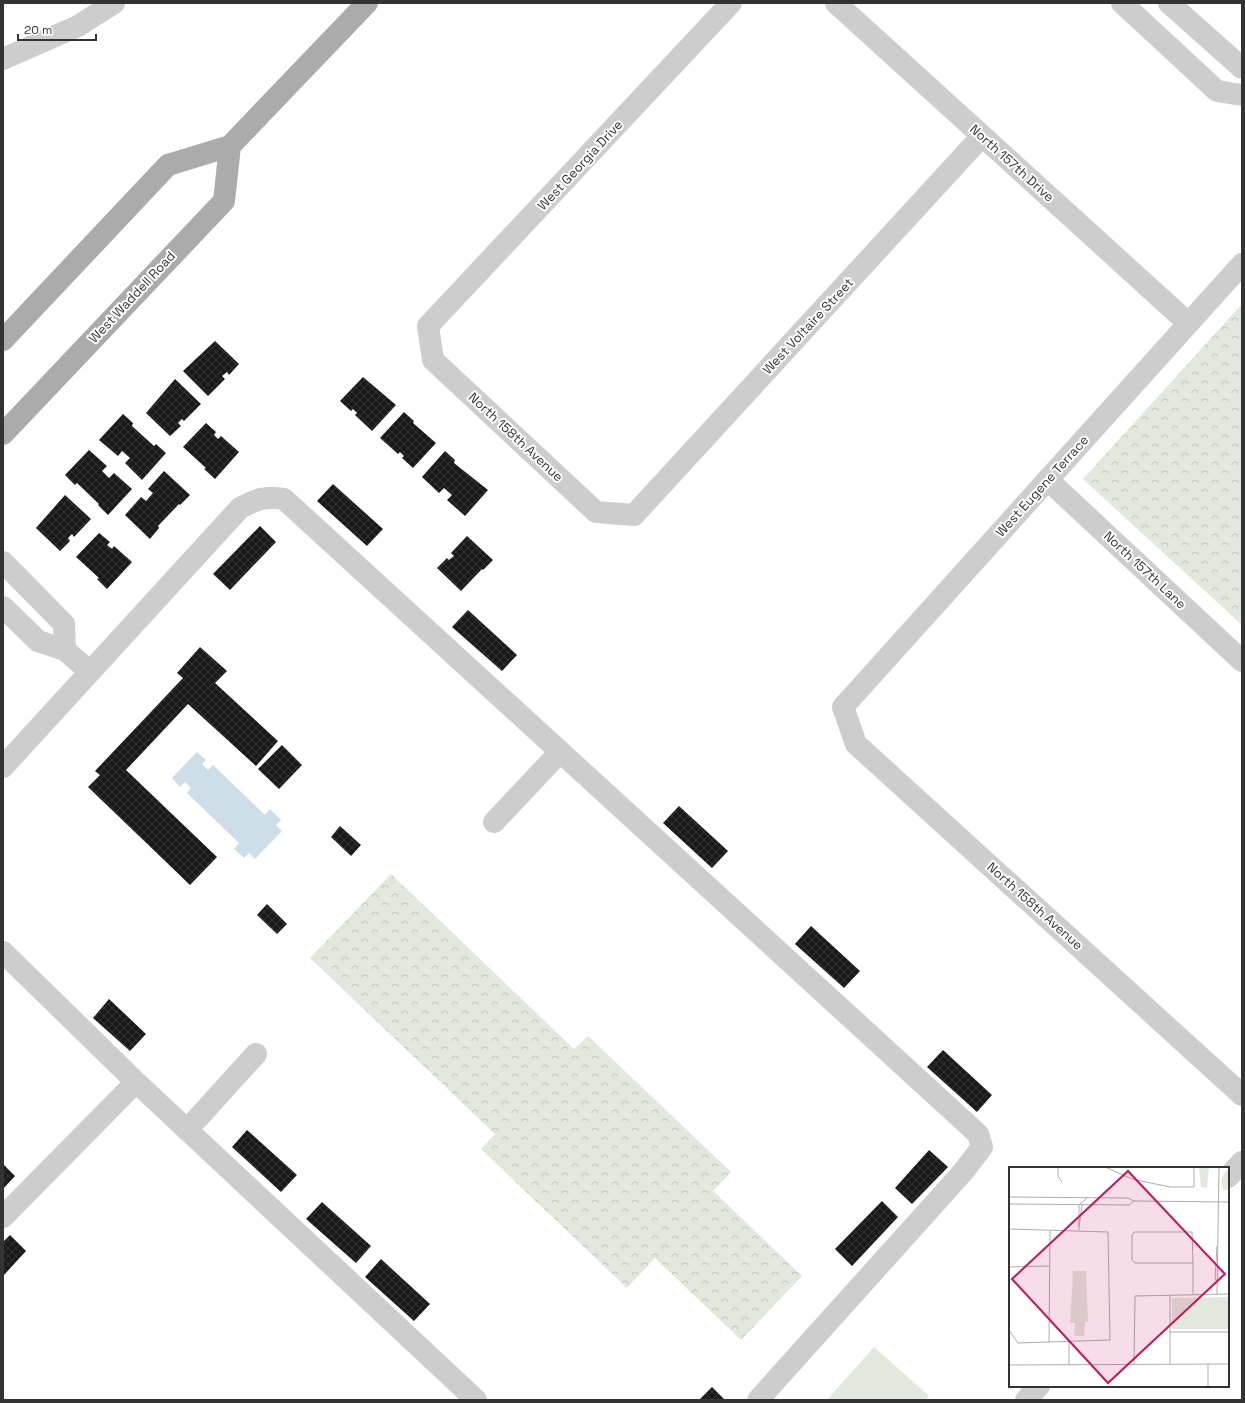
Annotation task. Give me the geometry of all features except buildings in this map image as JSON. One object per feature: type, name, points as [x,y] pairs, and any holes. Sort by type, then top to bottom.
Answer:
[{"type":"main road","points":[[3,340],[168,165],[230,146],[367,3]]},
{"type":"main road","name":"West Waddell Road","points":[[3,434],[224,200],[230,146]]},
{"type":"street","points":[[3,59],[78,26],[114,3]]},
{"type":"street","name":"West Georgia Drive","points":[[428,326],[731,3]]},
{"type":"street","name":"North 157th Drive","points":[[836,3],[1188,324]]},
{"type":"street","points":[[1122,3],[1217,91],[1242,95]]},
{"type":"street","points":[[1169,3],[1242,68]]},
{"type":"street","name":"West Voltaire Street","points":[[634,516],[982,136]]},
{"type":"street","name":"West Eugene Terrace","points":[[843,707],[1242,264]]},
{"type":"street","name":"North 158th Avenue","points":[[428,326],[433,360],[596,512],[634,516]]},
{"type":"street","name":"North 157th Lane","points":[[1048,480],[1242,661]]},
{"type":"street","points":[[3,767],[240,508],[258,498],[273,497],[284,499],[978,1134],[982,1147],[962,1172],[758,1400]]},
{"type":"street","points":[[3,562],[64,624],[65,650]]},
{"type":"street","points":[[3,607],[38,641],[65,650],[90,672]]},
{"type":"street","name":"North 158th Avenue","points":[[843,707],[856,744],[1242,1095]]},
{"type":"street","points":[[494,822],[560,752]]},
{"type":"street","points":[[3,952],[136,1082],[476,1400]]},
{"type":"street","points":[[187,1130],[256,1054]]},
{"type":"street","points":[[3,1217],[136,1082]]},
{"type":"street","points":[[1229,1176],[1242,1162]]},
{"type":"street","points":[[1026,1400],[1038,1387]]},
{"type":"green space","points":[[1242,304],[1242,625],[1083,479]]},
{"type":"green space","points":[[391,874],[574,1049],[588,1036],[731,1172],[713,1191],[802,1276],[741,1340],[655,1258],[627,1288],[481,1149],[495,1134],[310,958]]},
{"type":"green space","points":[[874,1347],[929,1396],[925,1400],[827,1400]]},
{"type":"shaded area","points":[[197,752],[206,760],[202,764],[208,770],[213,765],[265,815],[270,809],[281,820],[276,825],[282,831],[255,859],[249,853],[244,858],[234,849],[239,843],[187,793],[191,788],[185,782],[180,787],[172,778]]}]
